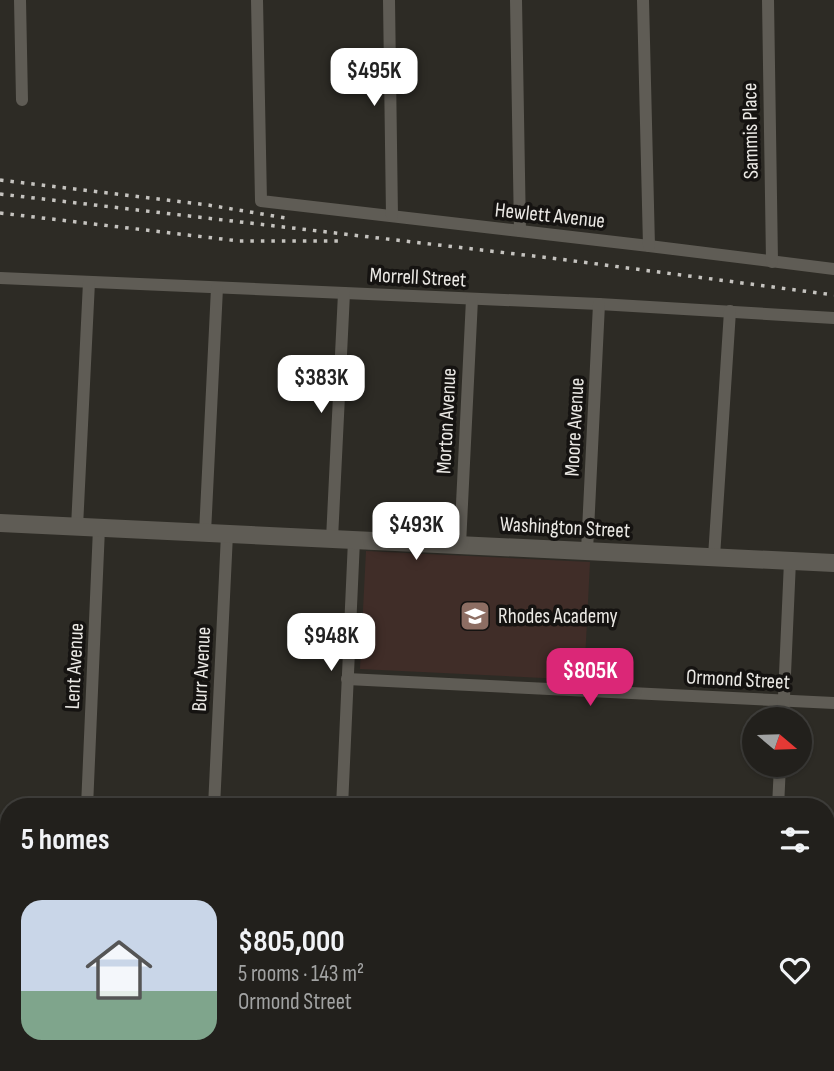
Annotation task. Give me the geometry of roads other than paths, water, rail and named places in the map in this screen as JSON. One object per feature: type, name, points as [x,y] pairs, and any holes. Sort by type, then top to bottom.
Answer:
[{"type":"main road","name":"Washington Street","points":[[0,523],[834,563]]},
{"type":"street","points":[[20,0],[22,100]]},
{"type":"street","name":"Hewlett Avenue","points":[[257,0],[261,201],[834,269]]},
{"type":"street","points":[[389,0],[392,216]]},
{"type":"street","points":[[516,0],[520,232]]},
{"type":"street","points":[[643,0],[649,246]]},
{"type":"street","name":"Sammis Place","points":[[768,0],[772,262]]},
{"type":"street","name":"Morrell Street","points":[[0,278],[599,304],[834,318]]},
{"type":"street","points":[[77,527],[89,282]]},
{"type":"street","points":[[205,533],[217,288]]},
{"type":"street","points":[[332,539],[344,293]]},
{"type":"street","name":"Morton Avenue","points":[[460,545],[472,299]]},
{"type":"street","name":"Moore Avenue","points":[[587,551],[599,304]]},
{"type":"street","points":[[714,557],[730,311]]},
{"type":"street","name":"Lent Avenue","points":[[87,798],[99,528]]},
{"type":"street","name":"Burr Avenue","points":[[214,798],[227,534]]},
{"type":"street","points":[[342,798],[354,540]]},
{"type":"street","points":[[784,707],[790,561]]},
{"type":"street","name":"Ormond Street","points":[[347,679],[834,703]]},
{"type":"street","points":[[778,798],[779,777]]},
{"type":"railway","points":[[0,180],[208,205],[286,218]]},
{"type":"railway","points":[[0,194],[559,259],[834,295]]},
{"type":"railway","points":[[0,213],[239,241],[338,241]]},
{"type":"place","name":"Rhodes Academy","points":[[475,616]]}]
